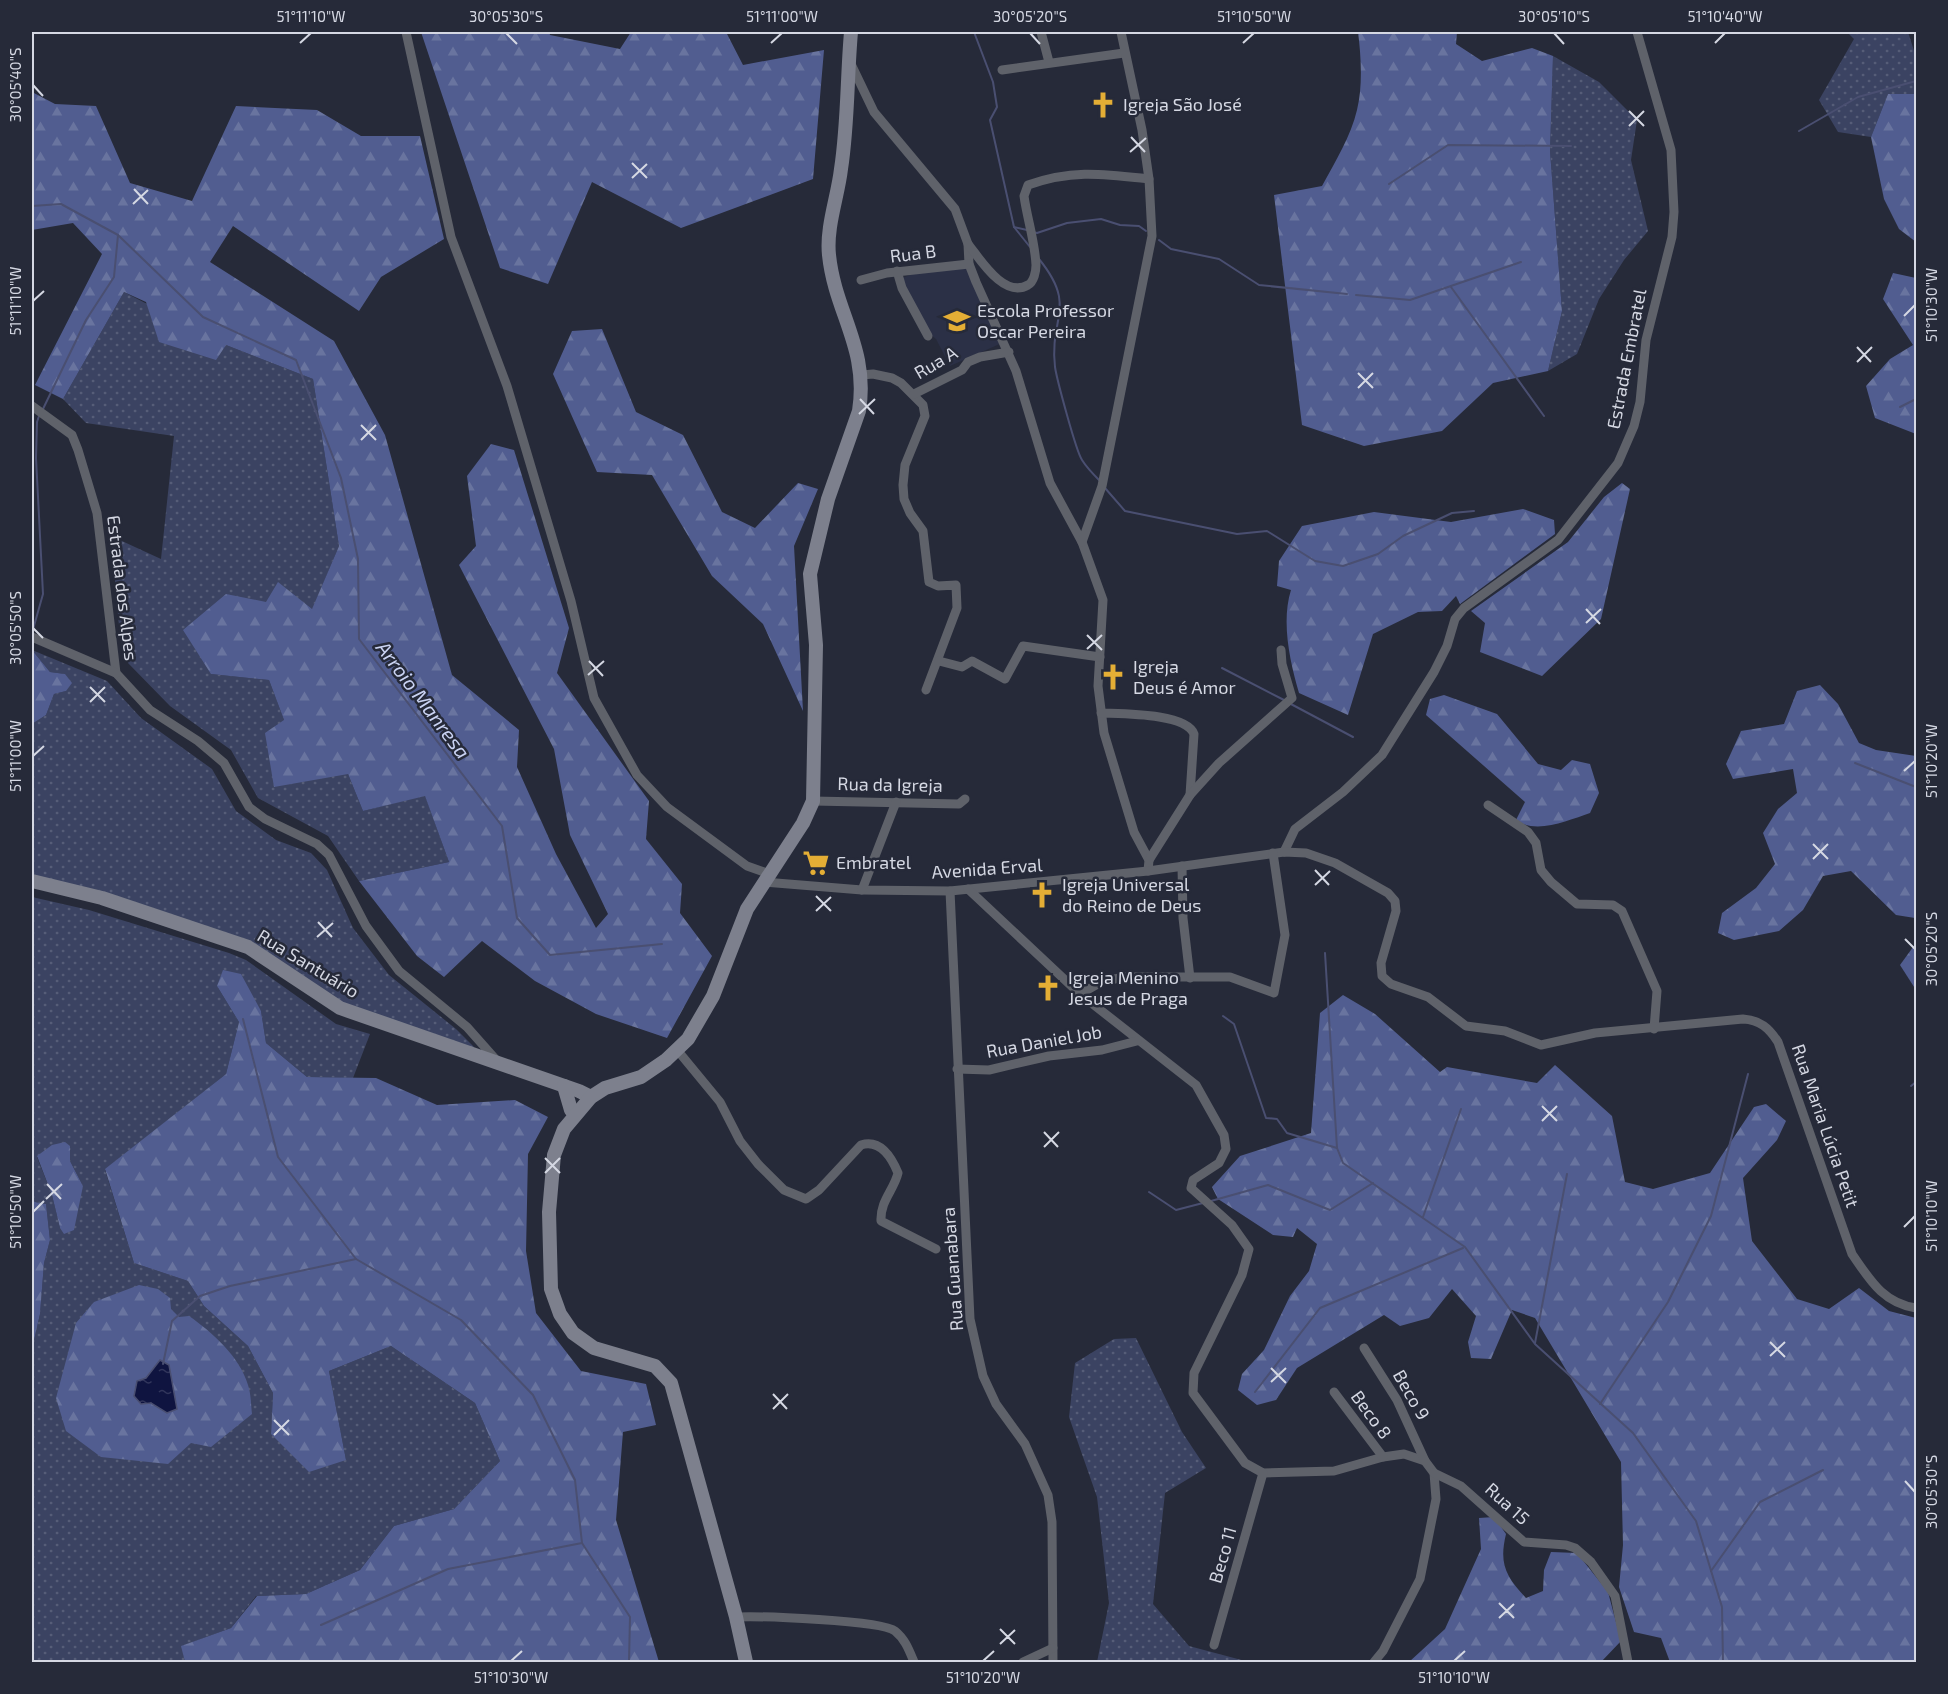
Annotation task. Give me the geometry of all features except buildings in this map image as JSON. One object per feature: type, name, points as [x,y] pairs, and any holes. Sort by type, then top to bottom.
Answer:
[{"type":"main road","points":[[746,1662],[736,1617],[671,1383],[655,1366],[594,1348],[573,1333],[560,1314],[551,1289],[549,1212],[551,1176],[554,1155],[564,1130],[591,1097],[605,1088],[641,1077],[678,1051],[696,1027],[713,996],[738,926],[803,823],[813,801],[816,645],[810,574],[828,499],[859,411],[862,375],[860,358],[838,296],[829,255],[842,166],[851,32]]},
{"type":"main road","name":"Rua Santuário","points":[[32,881],[102,898],[248,947],[340,1008],[591,1097]]},
{"type":"main road","points":[[564,1086],[571,1110],[575,1114]]},
{"type":"street","name":"Avenida Erval","points":[[406,32],[451,237],[507,386],[571,601],[594,698],[638,774],[667,807],[767,878],[862,890],[950,891],[1148,871],[1284,852]]},
{"type":"street","points":[[1041,32],[1049,62]]},
{"type":"street","points":[[1082,542],[1102,486],[1152,236],[1149,178],[1142,130],[1121,32]]},
{"type":"street","name":"Estrada Embratel","points":[[1284,852],[1295,829],[1343,792],[1382,756],[1434,672],[1447,646],[1455,619],[1464,608],[1558,540],[1618,463],[1634,426],[1640,402],[1646,340],[1672,237],[1674,212],[1671,150],[1637,32]]},
{"type":"street","points":[[1002,70],[1124,53]]},
{"type":"street","points":[[849,60],[874,112],[955,209],[968,244],[969,264],[1009,351],[1050,483],[1082,542],[1102,600],[1098,686],[1101,713],[1134,832],[1149,860]]},
{"type":"street","points":[[968,244],[1004,284],[1017,288],[1027,286],[1033,281],[1036,266],[1024,196],[1028,185],[1053,176],[1087,172],[1149,178]]},
{"type":"street","name":"Rua B","points":[[861,280],[897,272],[969,264]]},
{"type":"street","points":[[897,272],[902,288],[928,336]]},
{"type":"street","name":"Rua A","points":[[914,394],[962,370],[968,362],[1009,351]]},
{"type":"street","points":[[862,375],[892,378],[914,394],[923,405],[925,416],[905,465],[904,499],[923,531],[929,582],[938,586],[956,585],[958,591],[957,608],[945,636],[939,661],[926,690]]},
{"type":"street","name":"Estrada dos Alpes","points":[[32,406],[72,435],[78,450],[97,513],[116,673],[150,710],[198,741],[224,764],[249,807],[265,819],[317,844],[329,855],[366,926],[399,971],[467,1026],[499,1064]]},
{"type":"street","points":[[32,637],[116,673]]},
{"type":"street","points":[[939,661],[962,667],[972,661],[1005,679],[1023,646],[1100,657]]},
{"type":"street","points":[[1148,871],[1149,860],[1190,795],[1219,763],[1292,698],[1281,650]]},
{"type":"street","points":[[1101,713],[1153,717],[1186,724],[1191,728],[1194,734],[1190,795]]},
{"type":"street","name":"Rua da Igreja","points":[[813,801],[959,804],[966,799]]},
{"type":"street","points":[[862,890],[896,802]]},
{"type":"street","points":[[1488,806],[1528,832],[1536,843],[1541,870],[1551,882],[1577,904],[1613,905],[1622,911],[1657,991],[1654,1029]]},
{"type":"street","name":"Rua Maria Lúcia Petit","points":[[1284,852],[1306,853],[1335,863],[1388,893],[1395,901],[1396,911],[1381,963],[1382,976],[1391,984],[1428,997],[1466,1026],[1506,1031],[1541,1045],[1595,1033],[1743,1019],[1754,1020],[1769,1028],[1778,1042],[1852,1254],[1871,1282],[1898,1305],[1917,1308]]},
{"type":"street","points":[[1080,994],[1101,982],[1124,977],[1230,977],[1274,993],[1286,935],[1273,853]]},
{"type":"street","points":[[1182,866],[1183,918],[1190,978]]},
{"type":"street","points":[[968,889],[1080,994],[1196,1085],[1224,1135],[1226,1149],[1219,1163],[1193,1180],[1191,1188],[1232,1226],[1249,1249],[1242,1275],[1194,1373],[1193,1393],[1245,1463],[1263,1473],[1334,1471],[1383,1457],[1404,1454],[1425,1461]]},
{"type":"street","name":"Rua Guanabara","points":[[950,891],[970,1319],[983,1376],[996,1404],[1024,1444],[1047,1495],[1052,1522],[1053,1662]]},
{"type":"street","name":"Rua Daniel Job","points":[[957,1070],[989,1070],[1049,1056],[1102,1050],[1137,1041]]},
{"type":"street","points":[[678,1051],[720,1102],[740,1141],[753,1158],[784,1190],[795,1197],[806,1199],[819,1190],[861,1144],[875,1143],[884,1149],[898,1173],[895,1185],[882,1206],[881,1221],[936,1249]]},
{"type":"street","name":"Beco 9","points":[[1364,1348],[1397,1400],[1425,1461],[1434,1473]]},
{"type":"street","name":"Beco 8","points":[[1334,1392],[1383,1457]]},
{"type":"street","name":"Beco 11","points":[[1214,1645],[1263,1473]]},
{"type":"street","points":[[1374,1662],[1383,1651],[1420,1579],[1436,1499],[1434,1473]]},
{"type":"street","name":"Rua 15","points":[[1434,1473],[1461,1486],[1524,1542],[1566,1545],[1575,1548],[1591,1562],[1615,1596],[1628,1662]]},
{"type":"street","points":[[736,1617],[821,1622],[841,1619],[893,1629],[908,1646],[914,1662]]},
{"type":"street","points":[[1023,1662],[1053,1648]]},
{"type":"shaded area","points":[[1847,32],[1908,32],[1916,57],[1916,94],[1888,94],[1871,137],[1838,132],[1819,100],[1854,39]]},
{"type":"shaded area","points":[[1553,56],[1599,82],[1637,120],[1631,160],[1648,231],[1624,260],[1599,299],[1577,354],[1548,371],[1562,311],[1550,151]]},
{"type":"shaded area","name":"Escola Professor Oscar Pereira","points":[[968,266],[1002,343],[950,366],[900,279],[922,270]]},
{"type":"shaded area","points":[[124,292],[226,345],[313,379],[339,546],[312,610],[266,602],[211,674],[269,680],[284,720],[348,774],[363,811],[425,795],[449,862],[359,881],[328,836],[258,798],[231,750],[170,706],[128,663],[120,637],[111,536],[161,559],[174,436],[86,423],[63,399]]},
{"type":"shaded area","points":[[32,650],[107,681],[141,718],[212,769],[236,811],[276,840],[311,853],[327,870],[353,928],[389,975],[456,1029],[474,1047],[472,1049],[343,1004],[255,944],[32,876],[32,724],[46,715],[54,694],[66,691],[65,674],[50,672]]},
{"type":"shaded area","points":[[32,897],[89,910],[246,960],[336,1024],[370,1034],[353,1078],[307,1077],[266,1043],[261,1011],[217,986],[239,1022],[226,1074],[105,1170],[134,1263],[188,1281],[204,1306],[248,1346],[273,1393],[271,1434],[346,1460],[329,1371],[391,1346],[475,1403],[500,1461],[454,1509],[394,1526],[360,1570],[306,1594],[256,1596],[231,1628],[182,1646],[185,1662],[32,1662],[32,1349],[40,1314],[44,1263],[50,1240],[46,1204],[35,1202],[32,1199]],"holes":[[[70,1146],[70,1161],[83,1186],[60,1228],[52,1195],[37,1157]]]},
{"type":"shaded area","points":[[1136,1338],[1182,1432],[1206,1468],[1165,1493],[1153,1604],[1189,1646],[1249,1662],[1097,1662],[1109,1603],[1097,1497],[1069,1417],[1075,1363],[1114,1339]]},
{"type":"green space","points":[[421,32],[549,32],[550,35],[620,49],[631,32],[726,32],[743,65],[824,50],[813,179],[681,228],[592,182],[548,284],[500,268]]},
{"type":"green space","points":[[1358,32],[1457,32],[1456,44],[1482,61],[1532,48],[1553,56],[1550,151],[1562,311],[1548,371],[1493,383],[1442,431],[1364,446],[1302,425],[1274,195],[1322,186],[1342,149],[1351,129],[1359,101],[1361,71]]},
{"type":"green space","points":[[32,92],[55,104],[96,106],[130,183],[192,201],[236,106],[317,110],[361,136],[420,136],[444,239],[381,277],[359,311],[233,226],[210,262],[334,341],[385,435],[452,675],[519,730],[517,767],[556,854],[596,928],[608,914],[570,835],[554,749],[459,565],[476,546],[467,476],[491,444],[514,450],[569,628],[557,673],[649,801],[646,839],[682,884],[680,913],[712,956],[667,1038],[596,1014],[535,981],[482,941],[444,977],[417,956],[359,881],[449,862],[425,796],[363,811],[348,774],[274,787],[265,733],[284,720],[269,680],[211,674],[183,630],[226,594],[266,602],[278,582],[312,609],[339,546],[313,379],[226,345],[216,360],[159,342],[146,302],[124,292],[63,399],[35,385],[102,254],[73,223],[32,230]]},
{"type":"green space","points":[[1888,94],[1916,94],[1916,242],[1899,229],[1884,199],[1871,137]]},
{"type":"green space","points":[[1893,273],[1916,278],[1916,434],[1875,418],[1866,386],[1890,359],[1913,345],[1883,299]]},
{"type":"green space","points":[[602,329],[636,412],[683,435],[722,512],[755,528],[798,483],[818,489],[794,546],[803,711],[763,624],[712,576],[652,475],[597,472],[553,374],[572,331]]},
{"type":"green space","points":[[1622,483],[1630,489],[1601,619],[1542,676],[1480,652],[1485,623],[1471,611],[1568,542],[1604,497]]},
{"type":"green space","points":[[1523,509],[1554,520],[1555,534],[1460,604],[1456,596],[1442,611],[1418,612],[1373,634],[1348,715],[1299,693],[1290,655],[1287,628],[1291,590],[1277,586],[1279,561],[1302,526],[1374,512],[1451,522]]},
{"type":"green space","points":[[32,650],[50,672],[65,674],[72,683],[66,691],[54,694],[46,715],[32,724]]},
{"type":"green space","points":[[1820,685],[1838,704],[1859,743],[1876,750],[1916,756],[1916,934],[1915,918],[1896,915],[1851,871],[1823,876],[1803,910],[1779,931],[1734,940],[1718,933],[1722,913],[1756,888],[1775,864],[1763,833],[1778,809],[1797,793],[1793,769],[1733,779],[1726,764],[1741,731],[1784,724],[1797,691]]},
{"type":"green space","points":[[1444,695],[1497,714],[1538,764],[1561,770],[1572,760],[1590,764],[1599,793],[1590,813],[1543,826],[1524,824],[1516,820],[1525,802],[1426,715],[1430,699]]},
{"type":"green space","points":[[1916,943],[1916,990],[1900,965]]},
{"type":"green space","points":[[223,970],[241,974],[261,1011],[266,1043],[307,1077],[376,1078],[437,1105],[515,1100],[548,1117],[528,1154],[526,1251],[536,1313],[581,1371],[646,1384],[656,1425],[623,1432],[616,1520],[659,1662],[376,1662],[375,1660],[185,1662],[181,1646],[231,1628],[257,1596],[306,1594],[360,1570],[394,1526],[454,1509],[500,1461],[475,1403],[391,1346],[329,1371],[346,1460],[309,1472],[271,1434],[273,1393],[248,1346],[204,1306],[188,1281],[134,1263],[105,1169],[226,1074],[239,1022],[217,986]]},
{"type":"green space","points":[[1343,995],[1375,1014],[1440,1072],[1447,1067],[1537,1083],[1555,1065],[1612,1116],[1625,1182],[1653,1189],[1710,1173],[1754,1107],[1766,1104],[1786,1121],[1777,1140],[1743,1178],[1752,1241],[1797,1299],[1829,1309],[1859,1288],[1889,1311],[1916,1318],[1916,1662],[1670,1662],[1661,1638],[1634,1632],[1619,1587],[1623,1545],[1621,1462],[1535,1318],[1512,1310],[1491,1359],[1471,1358],[1468,1342],[1476,1316],[1452,1289],[1429,1318],[1400,1326],[1384,1315],[1297,1368],[1276,1400],[1257,1405],[1238,1390],[1242,1374],[1264,1350],[1290,1296],[1309,1271],[1317,1244],[1297,1228],[1293,1237],[1273,1235],[1218,1199],[1212,1187],[1240,1156],[1311,1133],[1320,1013]]},
{"type":"green space","points":[[65,1142],[70,1146],[70,1161],[83,1186],[74,1230],[64,1234],[60,1228],[52,1195],[37,1156],[52,1145]]},
{"type":"green space","points":[[32,1199],[35,1202],[46,1204],[50,1240],[44,1263],[40,1314],[32,1349]]},
{"type":"green space","points":[[139,1285],[158,1289],[170,1298],[171,1309],[179,1317],[189,1316],[216,1337],[232,1355],[248,1385],[252,1414],[211,1447],[191,1443],[168,1464],[101,1457],[66,1431],[56,1398],[76,1323],[94,1302]],"holes":[[[146,1378],[167,1413],[151,1403],[141,1404],[134,1396],[137,1381]]]},
{"type":"green space","points":[[1494,1517],[1506,1534],[1503,1553],[1506,1569],[1513,1583],[1526,1598],[1543,1591],[1544,1570],[1551,1552],[1577,1553],[1608,1592],[1621,1641],[1601,1662],[1409,1662],[1445,1629],[1481,1549],[1479,1518]]},
{"type":"water","points":[[160,1360],[169,1365],[177,1409],[167,1413],[151,1403],[141,1404],[134,1396],[137,1381],[146,1378]]},
{"type":"waterway","points":[[974,32],[993,82],[997,107],[990,120],[1014,227],[1027,230]]},
{"type":"waterway","points":[[1799,131],[1858,97],[1916,81]]},
{"type":"waterway","points":[[1389,184],[1448,145],[1571,146]]},
{"type":"waterway","name":"Arroio Manresa","points":[[32,206],[61,204],[118,235],[203,317],[296,360],[341,478],[358,559],[359,639],[502,826],[517,918],[550,955],[662,944]]},
{"type":"waterway","points":[[1033,232],[1037,233],[1067,223],[1101,219],[1120,225],[1139,226],[1146,231]]},
{"type":"waterway","points":[[1014,227],[1030,247]]},
{"type":"waterway","points":[[42,411],[86,320],[114,277],[118,235]]},
{"type":"waterway","points":[[1159,240],[1171,249],[1219,259],[1259,285],[1347,294]]},
{"type":"waterway","points":[[1039,259],[1051,275],[1060,301],[1054,350],[1059,386],[1082,460],[1100,481]]},
{"type":"waterway","points":[[1356,295],[1410,300],[1521,262]]},
{"type":"waterway","points":[[1451,287],[1544,416]]},
{"type":"waterway","points":[[1900,407],[1916,399]]},
{"type":"waterway","points":[[32,633],[43,594],[36,458],[39,416]]},
{"type":"waterway","points":[[1105,488],[1125,511],[1237,534],[1267,531],[1315,561],[1343,566],[1378,554],[1403,536],[1452,513],[1474,511]]},
{"type":"waterway","points":[[1222,668],[1284,700]]},
{"type":"waterway","points":[[1289,703],[1353,737]]},
{"type":"waterway","points":[[1855,763],[1916,787]]},
{"type":"waterway","points":[[1325,953],[1337,1148]]},
{"type":"waterway","points":[[1223,1016],[1234,1024],[1266,1118],[1277,1119],[1287,1133],[1337,1148],[1343,1163],[1465,1247],[1535,1344],[1633,1433],[1696,1521],[1722,1607],[1723,1662]]},
{"type":"waterway","points":[[243,1019],[278,1157],[356,1259],[461,1320],[533,1395],[575,1480],[582,1543],[630,1617],[629,1662]]},
{"type":"waterway","points":[[1600,1404],[1668,1302],[1711,1216],[1748,1074]]},
{"type":"waterway","points":[[1911,1086],[1916,1082]]},
{"type":"waterway","points":[[1423,1217],[1461,1109]]},
{"type":"waterway","points":[[1535,1343],[1567,1174]]},
{"type":"waterway","points":[[1211,1201],[1268,1185],[1330,1210],[1373,1183]]},
{"type":"waterway","points":[[1149,1192],[1176,1210],[1203,1203]]},
{"type":"waterway","points":[[1255,1392],[1320,1308],[1463,1248]]},
{"type":"waterway","points":[[163,1364],[172,1321],[200,1296],[230,1286],[356,1259]]},
{"type":"waterway","points":[[1711,1571],[1760,1502],[1823,1470]]},
{"type":"waterway","points":[[321,1625],[448,1569],[582,1543]]},
{"type":"place","name":"Igreja São José","points":[[1103,105]]},
{"type":"place","name":"Escola Professor Oscar Pereira","points":[[957,321]]},
{"type":"place","name":"Igreja Deus é Amor","points":[[1113,677]]},
{"type":"place","name":"Embratel","points":[[816,863]]},
{"type":"place","name":"Igreja Universal do Reino de Deus","points":[[1042,895]]},
{"type":"place","name":"Igreja Menino Jesus de Praga","points":[[1048,988]]}]
